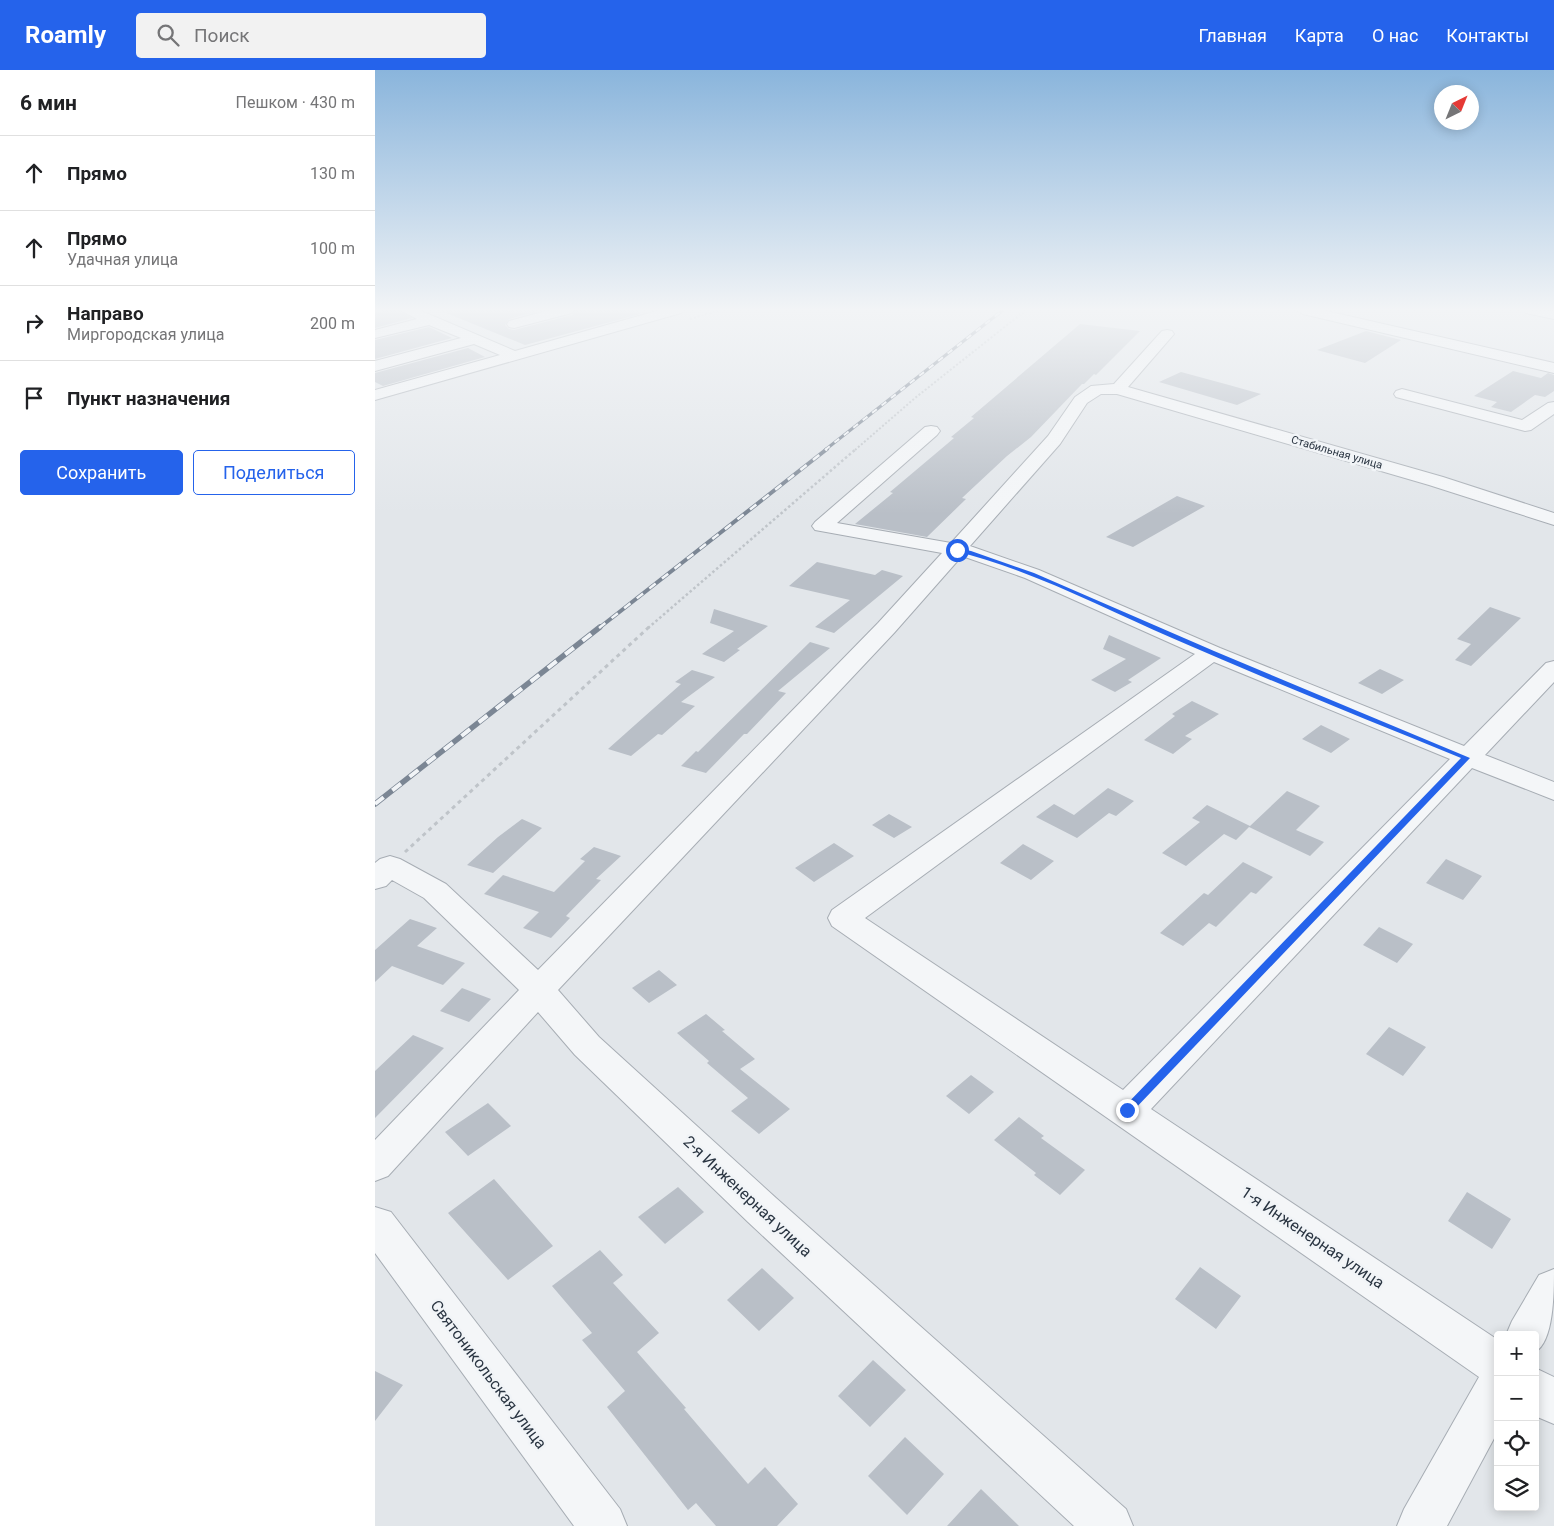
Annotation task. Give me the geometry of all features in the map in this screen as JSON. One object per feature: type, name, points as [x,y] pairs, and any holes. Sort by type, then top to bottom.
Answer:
[{"type":"street","points":[[375,396],[438,378]]},
{"type":"street","points":[[375,1165],[539,990],[879,635],[1054,440],[1081,400],[1097,389],[1118,389],[1128,378]]},
{"type":"street","name":"Стабильная улица","points":[[1118,389],[1436,481],[1554,519]]},
{"type":"street","points":[[1402,394],[1525,426],[1554,407]]},
{"type":"street","points":[[931,430],[822,526],[969,552],[1032,574],[1212,653],[1466,758],[1554,792]]},
{"type":"street","name":"1-я Инженерная улица","points":[[1212,653],[843,918],[1494,1361]]},
{"type":"street","points":[[1127,1110],[1554,668]]},
{"type":"street","name":"2-я Инженерная улица","points":[[383,872],[435,891],[539,990],[587,1046],[762,1210],[1109,1526]]},
{"type":"street","name":"Святоникольская улица","points":[[375,1224],[377,1224],[599,1524]]},
{"type":"street","points":[[1529,1331],[1554,1288]]},
{"type":"street","points":[[1421,1526],[1494,1393]]},
{"type":"street","points":[[1539,1393],[1554,1402]]},
{"type":"path","points":[[383,872],[651,626],[940,378]]},
{"type":"building","points":[[375,378],[411,378],[383,386],[375,382]]},
{"type":"building","points":[[1017,378],[1090,378],[1031,437],[1007,456],[962,498],[966,499],[927,537],[855,524],[893,493],[890,492],[954,438],[951,437],[974,418],[971,417]]},
{"type":"building","points":[[1168,378],[1203,378],[1261,394],[1237,405],[1159,382]]},
{"type":"building","points":[[1502,378],[1554,378],[1554,391],[1545,397],[1535,395],[1511,412],[1491,407],[1497,402],[1474,396]]},
{"type":"building","points":[[1177,496],[1205,506],[1133,547],[1106,537]]},
{"type":"building","points":[[817,562],[875,575],[882,570],[903,576],[834,633],[815,627],[850,600],[789,586]]},
{"type":"building","points":[[1490,607],[1521,618],[1471,666],[1455,660],[1471,644],[1457,639]]},
{"type":"building","points":[[714,609],[768,626],[737,649],[740,650],[724,662],[702,654],[734,631],[710,623]]},
{"type":"building","points":[[1109,635],[1161,658],[1128,680],[1132,682],[1115,692],[1091,680],[1126,659],[1103,649]]},
{"type":"building","points":[[810,642],[830,648],[778,691],[786,693],[747,734],[744,734],[706,773],[681,766],[696,751],[698,752]]},
{"type":"building","points":[[1380,669],[1404,680],[1382,694],[1358,683]]},
{"type":"building","points":[[692,670],[715,677],[681,702],[695,706],[662,735],[658,734],[631,756],[608,749],[681,684],[675,682]]},
{"type":"building","points":[[1192,701],[1219,714],[1185,736],[1192,739],[1173,754],[1144,740],[1175,716],[1172,714]]},
{"type":"building","points":[[1321,725],[1350,739],[1331,753],[1302,739]]},
{"type":"building","points":[[1108,788],[1134,801],[1116,816],[1109,813],[1077,838],[1036,817],[1054,804],[1074,815]]},
{"type":"building","points":[[1287,791],[1320,806],[1296,830],[1324,842],[1310,856],[1249,827],[1236,840],[1224,834],[1186,866],[1162,853],[1200,822],[1192,818],[1207,805],[1250,826]]},
{"type":"building","points":[[889,814],[912,827],[894,838],[872,825]]},
{"type":"building","points":[[522,819],[542,828],[493,873],[467,865],[498,837]]},
{"type":"building","points":[[834,843],[854,856],[814,882],[795,868]]},
{"type":"building","points":[[1023,844],[1054,861],[1031,880],[1000,863]]},
{"type":"building","points":[[594,847],[621,856],[596,879],[601,880],[566,916],[570,918],[551,938],[523,928],[539,912],[484,894],[503,875],[554,892],[585,861],[580,859]]},
{"type":"building","points":[[1446,859],[1482,876],[1463,900],[1426,883]]},
{"type":"building","points":[[1243,862],[1273,877],[1256,894],[1251,892],[1216,927],[1209,923],[1183,946],[1160,933],[1204,893],[1208,895]]},
{"type":"building","points":[[410,919],[437,928],[417,946],[465,963],[443,985],[392,966],[375,982],[375,950]]},
{"type":"building","points":[[1379,927],[1413,944],[1397,963],[1363,945]]},
{"type":"building","points":[[659,970],[677,985],[649,1003],[632,988]]},
{"type":"building","points":[[462,988],[491,999],[469,1022],[440,1011]]},
{"type":"building","points":[[706,1014],[725,1030],[722,1031],[755,1059],[740,1069],[790,1109],[759,1134],[731,1111],[748,1098],[707,1063],[709,1061],[677,1033]]},
{"type":"building","points":[[1389,1027],[1426,1047],[1403,1076],[1366,1054]]},
{"type":"building","points":[[413,1035],[444,1048],[375,1118],[375,1071]]},
{"type":"building","points":[[971,1075],[994,1092],[969,1114],[946,1096]]},
{"type":"building","points":[[488,1103],[511,1126],[468,1156],[445,1132]]},
{"type":"building","points":[[1019,1117],[1044,1136],[1041,1138],[1085,1170],[1060,1195],[1034,1175],[1036,1173],[994,1140]]},
{"type":"building","points":[[494,1179],[553,1246],[508,1280],[448,1213]]},
{"type":"building","points":[[678,1187],[704,1212],[665,1244],[638,1217]]},
{"type":"building","points":[[1467,1192],[1511,1219],[1492,1249],[1448,1221]]},
{"type":"building","points":[[600,1250],[623,1275],[613,1283],[659,1333],[637,1352],[748,1484],[765,1467],[798,1504],[777,1526],[716,1526],[696,1503],[688,1510],[607,1407],[625,1391],[582,1340],[592,1333],[552,1286]]},
{"type":"building","points":[[1200,1267],[1241,1296],[1216,1329],[1175,1299]]},
{"type":"building","points":[[762,1268],[794,1298],[759,1331],[727,1300]]},
{"type":"building","points":[[873,1360],[906,1390],[870,1427],[838,1396]]},
{"type":"building","points":[[375,1371],[403,1385],[375,1421]]},
{"type":"building","points":[[905,1437],[944,1474],[907,1515],[868,1476]]},
{"type":"building","points":[[981,1489],[1019,1526],[947,1526]]},
{"type":"railway","points":[[825,450],[917,378]]},
{"type":"railway","points":[[599,628],[827,449]]},
{"type":"railway","points":[[375,804],[600,627]]},
{"type":"route","points":[[957,550],[969,552],[1032,574],[1212,653],[1466,758],[1127,1110]]}]
